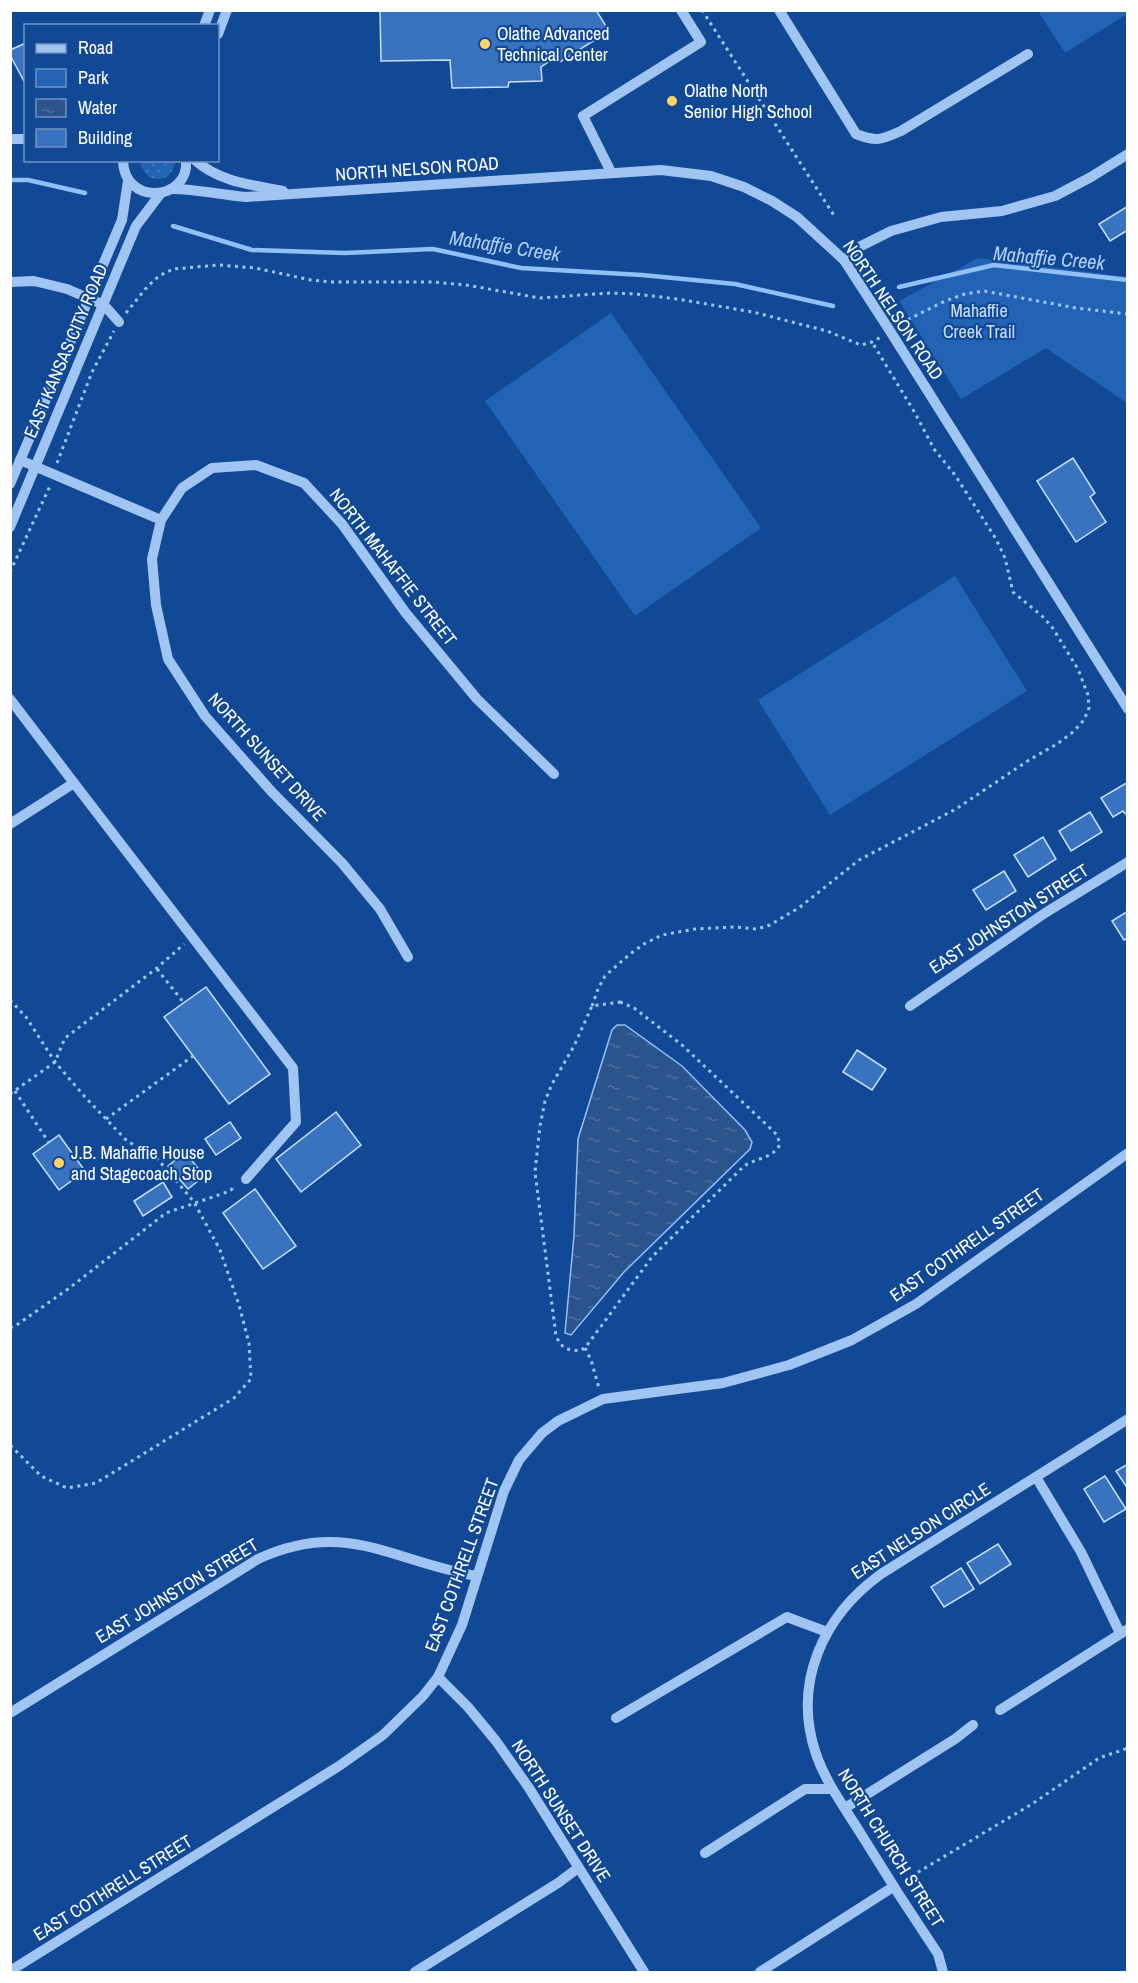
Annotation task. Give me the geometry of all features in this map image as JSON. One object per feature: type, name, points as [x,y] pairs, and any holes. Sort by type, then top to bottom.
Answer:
[{"type":"street","points":[[219,31],[227,10]]},
{"type":"street","points":[[611,172],[583,116],[702,42],[681,10]]},
{"type":"street","points":[[778,10],[856,134],[868,139],[880,141],[901,131],[1028,54]]},
{"type":"street","points":[[844,260],[861,246],[891,231],[941,218],[1002,211],[1055,196],[1128,154]]},
{"type":"street","name":"EAST KANSAS CITY ROAD","points":[[10,527],[136,226],[167,191],[182,179],[186,162]]},
{"type":"street","name":"NORTH NELSON ROAD","points":[[197,162],[217,175],[298,194]]},
{"type":"street","points":[[123,165],[129,181]]},
{"type":"street","name":"NORTH NELSON ROAD","points":[[129,181],[139,190],[151,194],[188,189],[246,197],[661,170],[711,176],[744,187],[772,201],[797,217],[844,260],[1128,709]]},
{"type":"street","name":"EAST KANSAS CITY ROAD","points":[[10,484],[122,220],[129,181]]},
{"type":"street","points":[[10,282],[34,281],[51,284],[104,305],[119,322]]},
{"type":"street","points":[[21,460],[161,520]]},
{"type":"street","name":"NORTH MAHAFFIE STREET","points":[[161,520],[182,488],[212,468],[255,465],[304,483],[342,524],[405,612],[477,699],[554,774]]},
{"type":"street","name":"NORTH SUNSET DRIVE","points":[[161,520],[152,559],[156,605],[168,658],[205,716],[271,791],[342,863],[380,909],[408,957]]},
{"type":"street","points":[[10,699],[293,1068],[296,1122],[246,1179]]},
{"type":"street","points":[[10,824],[74,783]]},
{"type":"street","name":"EAST JOHNSTON STREET","points":[[910,1006],[1046,913],[1128,862]]},
{"type":"street","name":"EAST COTHRELL STREET","points":[[10,1971],[329,1772],[383,1735],[423,1696],[438,1677],[462,1625],[504,1491],[519,1460],[542,1433],[558,1421],[603,1399],[723,1383],[789,1365],[852,1340],[916,1304],[1128,1153]]},
{"type":"street","name":"EAST NELSON CIRCLE","points":[[812,1740],[808,1703],[819,1649],[827,1632],[850,1600],[881,1574],[1128,1419]]},
{"type":"street","points":[[1000,1710],[1124,1631],[1036,1477]]},
{"type":"street","name":"EAST JOHNSTON STREET","points":[[10,1713],[258,1559],[294,1545],[332,1540],[351,1542],[450,1571],[477,1576]]},
{"type":"street","points":[[616,1718],[787,1617],[827,1632]]},
{"type":"street","name":"NORTH SUNSET DRIVE","points":[[438,1677],[468,1707],[496,1741],[529,1788],[644,1972]]},
{"type":"street","points":[[845,1808],[955,1739],[973,1725]]},
{"type":"street","name":"NORTH CHURCH STREET","points":[[812,1740],[832,1789],[938,1954],[943,1972]]},
{"type":"street","points":[[705,1853],[805,1789],[832,1789]]},
{"type":"street","points":[[415,1972],[558,1883],[578,1868]]},
{"type":"street","points":[[760,1972],[893,1887]]},
{"type":"path","points":[[702,10],[835,217]]},
{"type":"path","points":[[58,462],[92,372],[119,322],[147,287],[159,276],[173,269],[219,265],[255,268],[311,280],[433,282],[466,285],[540,298],[609,293],[656,296],[753,312],[827,331],[861,345],[872,342],[908,319],[945,301],[964,294],[984,291],[1076,308],[1128,314]]},
{"type":"path","points":[[592,1006],[620,1002],[634,1008],[693,1055],[777,1135],[780,1144],[772,1154],[744,1166],[652,1257],[585,1348],[579,1351],[567,1349],[560,1344],[556,1336],[535,1172],[545,1101],[574,1046],[605,976],[630,954],[662,935],[695,929],[734,927],[758,929],[770,925],[800,907],[859,860],[956,809],[1057,744],[1084,720],[1089,708],[1088,695],[1078,669],[1052,627],[1013,592],[1005,558],[996,539],[955,475],[934,450],[915,413],[872,342]]},
{"type":"path","points":[[10,573],[49,488]]},
{"type":"path","points":[[10,1094],[55,1062],[65,1038],[157,968],[193,937]]},
{"type":"path","points":[[157,968],[184,1003]]},
{"type":"path","points":[[10,1000],[26,1017],[55,1062],[106,1119],[127,1141],[156,1157],[194,1202],[220,1250],[239,1305],[249,1343],[251,1379],[234,1398],[96,1484],[67,1488],[41,1476],[10,1445]]},
{"type":"path","points":[[106,1119],[192,1056]]},
{"type":"path","points":[[15,1091],[49,1143]]},
{"type":"path","points":[[10,1328],[68,1289],[166,1213],[230,1191],[246,1179]]},
{"type":"path","points":[[585,1348],[603,1399]]},
{"type":"path","points":[[893,1887],[1032,1804],[1100,1758],[1128,1748]]},
{"type":"green space","points":[[1127,10],[1127,14],[1065,53],[1038,11]]},
{"type":"green space","points":[[141,162],[175,162],[173,169],[164,178],[152,178],[143,169]]},
{"type":"green space","name":"Mahaffie Creek Trail","points":[[978,258],[1127,277],[1127,403],[1046,348],[961,399],[899,301]]},
{"type":"green space","points":[[611,313],[761,528],[635,616],[485,401]]},
{"type":"green space","points":[[955,576],[1027,691],[830,815],[758,700]]},
{"type":"water","points":[[617,1025],[625,1025],[682,1066],[745,1130],[752,1142],[750,1149],[624,1272],[571,1335],[565,1333],[574,1236],[578,1139],[612,1030]]},
{"type":"building","name":"Olathe Advanced Technical Center","points":[[380,10],[596,10],[609,31],[560,62],[556,57],[541,67],[542,81],[509,82],[508,87],[452,88],[450,60],[381,61]]},
{"type":"building","points":[[24,44],[24,81],[10,55],[10,50]]},
{"type":"building","points":[[1128,206],[1128,230],[1110,241],[1099,224]]},
{"type":"building","points":[[1073,458],[1095,493],[1090,497],[1106,522],[1076,542],[1037,481]]},
{"type":"building","points":[[1128,782],[1128,817],[1123,811],[1113,817],[1101,798]]},
{"type":"building","points":[[1090,812],[1102,832],[1071,851],[1059,831]]},
{"type":"building","points":[[1043,837],[1056,859],[1028,877],[1014,855]]},
{"type":"building","points":[[1004,871],[1016,891],[986,910],[973,890]]},
{"type":"building","points":[[1128,911],[1128,938],[1124,940],[1112,921]]},
{"type":"building","points":[[206,987],[270,1074],[229,1104],[164,1017]]},
{"type":"building","points":[[857,1050],[886,1069],[872,1090],[843,1072]]},
{"type":"building","points":[[336,1112],[361,1145],[301,1192],[276,1159]]},
{"type":"building","points":[[230,1122],[241,1138],[216,1155],[205,1139]]},
{"type":"building","name":"J.B. Mahaffie House and Stagecoach Stop","points":[[59,1135],[85,1171],[59,1190],[33,1154]]},
{"type":"building","points":[[185,1152],[204,1176],[188,1189],[168,1166]]},
{"type":"building","points":[[163,1182],[172,1197],[143,1216],[134,1201]]},
{"type":"building","points":[[255,1189],[296,1246],[263,1269],[223,1213]]},
{"type":"building","points":[[1128,1464],[1128,1489],[1116,1471]]},
{"type":"building","points":[[1105,1476],[1126,1509],[1104,1522],[1084,1489]]},
{"type":"building","points":[[998,1544],[1011,1564],[980,1584],[967,1563]]},
{"type":"building","points":[[961,1568],[974,1589],[944,1607],[931,1587]]},
{"type":"waterway","name":"Mahaffie Creek","points":[[10,180],[28,180],[85,193]]},
{"type":"waterway","name":"Mahaffie Creek","points":[[173,226],[252,250],[345,253],[433,249],[521,268],[642,275],[735,284],[833,306]]},
{"type":"waterway","name":"Mahaffie Creek","points":[[899,287],[994,265],[1128,280]]},
{"type":"place","name":"Olathe Advanced Technical Center","points":[[485,44]]},
{"type":"place","name":"Olathe North Senior High School","points":[[672,101]]},
{"type":"place","name":"J.B. Mahaffie House and Stagecoach Stop","points":[[59,1163]]}]
